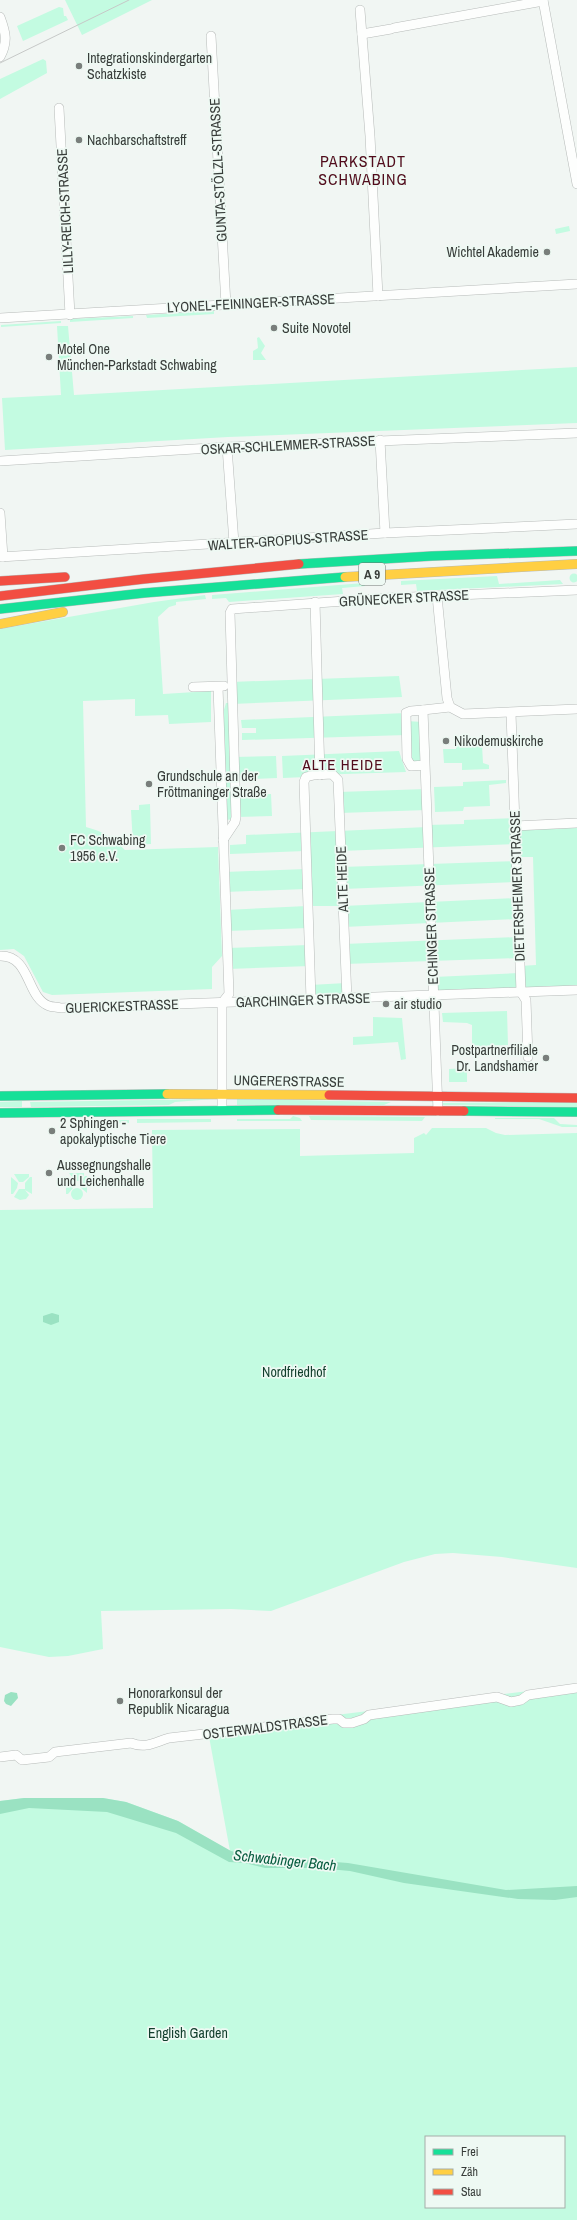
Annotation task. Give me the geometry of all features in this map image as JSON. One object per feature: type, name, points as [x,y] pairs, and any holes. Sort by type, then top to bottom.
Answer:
[{"type":"main road","name":"A 9","points":[[0,581],[81,576],[113,582],[307,564],[577,551]]},
{"type":"main road","name":"A 9","points":[[0,609],[112,596],[298,578],[577,564]]},
{"type":"main road","points":[[0,596],[113,582]]},
{"type":"main road","points":[[0,624],[100,604],[112,596]]},
{"type":"main road","name":"UNGERERSTRASSE","points":[[0,1096],[222,1094],[577,1098]]},
{"type":"main road","name":"UNGERERSTRASSE","points":[[0,1114],[222,1110],[577,1112]]},
{"type":"street","points":[[362,34],[543,0],[577,184]]},
{"type":"street","points":[[360,10],[374,204],[378,296]]},
{"type":"street","points":[[0,17],[6,38],[5,46],[0,57]]},
{"type":"street","name":"GUNTA-STÖLZL-STRASSE","points":[[211,36],[226,305]]},
{"type":"street","name":"LILLY-REICH-STRASSE","points":[[59,108],[70,315]]},
{"type":"street","name":"LYONEL-FEININGER-STRASSE","points":[[0,318],[577,284]]},
{"type":"street","name":"OSKAR-SCHLEMMER-STRASSE","points":[[0,461],[228,447],[380,440],[577,434]]},
{"type":"street","points":[[380,440],[385,533]]},
{"type":"street","points":[[228,447],[234,543]]},
{"type":"street","points":[[0,513],[2,557]]},
{"type":"street","name":"WALTER-GROPIUS-STRASSE","points":[[2,557],[385,533],[577,524]]},
{"type":"street","name":"GRÜNECKER STRASSE","points":[[231,686],[230,613],[232,609],[315,602],[577,590]]},
{"type":"street","points":[[438,596],[447,698],[450,707]]},
{"type":"street","points":[[311,1000],[304,782],[306,777],[320,774],[315,602]]},
{"type":"street","points":[[193,688],[231,686],[236,817],[235,822],[223,840]]},
{"type":"street","points":[[218,687],[229,994],[222,1003],[222,1110]]},
{"type":"street","points":[[425,765],[411,766],[407,759],[406,713],[411,711],[450,707],[463,714],[577,709]]},
{"type":"street","name":"ECHINGER STRASSE","points":[[423,710],[438,1111]]},
{"type":"street","name":"DIETERSHEIMER STRASSE","points":[[511,713],[520,992],[526,1000],[528,1057]]},
{"type":"street","name":"ALTE HEIDE","points":[[320,774],[332,774],[338,780],[346,999]]},
{"type":"street","points":[[515,826],[577,823]]},
{"type":"street","name":"GUERICKESTRASSE","points":[[0,956],[14,958],[20,964],[40,999],[48,1006],[61,1008],[222,1003]]},
{"type":"street","name":"GARCHINGER STRASSE","points":[[222,1003],[577,990]]},
{"type":"street","name":"OSTERWALDSTRASSE","points":[[0,1757],[16,1755],[22,1760],[49,1757],[55,1752],[131,1743],[139,1746],[154,1744],[169,1738],[333,1719],[339,1719],[344,1723],[352,1723],[375,1714],[498,1696],[511,1702],[521,1700],[528,1695],[577,1688]]},
{"type":"green space","points":[[65,0],[152,0],[82,35]]},
{"type":"green space","points":[[59,7],[63,8],[64,16],[66,16],[68,20],[23,41],[17,26]]},
{"type":"green space","points":[[43,59],[46,61],[47,73],[0,99],[0,79]]},
{"type":"green space","points":[[569,226],[570,231],[556,234],[555,229]]},
{"type":"green space","points":[[214,311],[214,314],[147,318],[146,315]]},
{"type":"green space","points":[[133,316],[133,318],[70,322],[70,319]]},
{"type":"green space","points":[[61,321],[61,323],[1,327],[1,325]]},
{"type":"green space","points":[[57,326],[68,326],[74,395],[577,367],[577,423],[228,437],[5,450],[2,398],[61,395]]},
{"type":"green space","points":[[259,337],[265,346],[261,353],[266,360],[253,360],[253,351],[258,348],[257,338]]},
{"type":"green space","points":[[572,574],[576,574],[578,578],[576,582],[572,582],[570,580],[570,576]]},
{"type":"green space","points":[[497,576],[499,584],[560,580],[563,584],[417,591],[416,584],[401,585],[401,581]]},
{"type":"green space","points":[[364,583],[365,586],[342,588],[343,594],[229,602],[226,598],[212,599],[212,595]]},
{"type":"green space","name":"FC Schwabing 1956 e.V.","points":[[205,595],[206,599],[176,602],[176,605],[169,607],[158,617],[163,694],[211,691],[211,722],[169,724],[168,715],[135,716],[135,699],[83,701],[86,827],[107,836],[125,850],[218,847],[222,956],[212,967],[212,989],[52,995],[43,992],[24,956],[14,949],[0,950],[0,629],[154,602]]},
{"type":"green space","points":[[399,676],[402,697],[232,704],[231,682]]},
{"type":"green space","points":[[226,703],[229,703],[233,819],[227,820],[223,713]]},
{"type":"green space","points":[[406,713],[406,721],[423,722],[425,765],[411,766],[406,735],[242,740],[242,733],[256,733],[256,728],[242,728],[241,720]]},
{"type":"green space","points":[[456,745],[482,745],[483,763],[489,765],[489,769],[462,770],[462,763],[444,763],[443,749],[456,749]]},
{"type":"green space","points":[[399,751],[406,772],[314,775],[306,777],[283,778],[282,756]]},
{"type":"green space","points":[[276,756],[277,778],[234,780],[234,757]]},
{"type":"green space","points":[[506,780],[506,783],[489,785],[490,806],[464,807],[463,811],[435,812],[434,787],[463,786],[463,782]]},
{"type":"green space","points":[[426,789],[427,810],[340,813],[339,792]]},
{"type":"green space","points":[[271,794],[272,816],[236,817],[235,796]]},
{"type":"green space","points":[[150,804],[151,844],[133,845],[131,810],[139,810],[139,805]]},
{"type":"green space","points":[[514,818],[515,826],[541,829],[577,828],[577,988],[434,995],[434,977],[519,973],[520,966],[536,965],[533,857],[518,857],[515,844],[341,851],[342,867],[516,861],[517,882],[343,889],[343,906],[307,906],[306,889],[225,892],[225,872],[306,869],[305,851],[230,854],[230,845],[246,844],[246,835],[427,827],[427,825],[464,824],[464,820]]},
{"type":"green space","points":[[517,898],[518,919],[344,927],[343,906]]},
{"type":"green space","points":[[307,906],[308,928],[227,931],[226,910]]},
{"type":"green space","points":[[518,937],[519,958],[345,964],[344,944]]},
{"type":"green space","points":[[308,945],[310,966],[228,969],[228,948]]},
{"type":"green space","points":[[346,983],[347,999],[311,1000],[310,985]]},
{"type":"green space","points":[[507,1011],[508,1045],[472,1047],[472,1025],[467,1023],[443,1022],[442,1013]]},
{"type":"green space","points":[[373,1017],[402,1018],[406,1059],[401,1060],[398,1042],[353,1045],[353,1037],[373,1036]]},
{"type":"green space","points":[[467,1068],[467,1082],[449,1082],[449,1069]]},
{"type":"green space","points":[[214,1099],[175,1102],[169,1105],[31,1107],[30,1102]]},
{"type":"green space","points":[[237,1099],[391,1102],[384,1105],[237,1105]]},
{"type":"green space","points":[[22,1101],[22,1107],[0,1107],[0,1102]]},
{"type":"green space","points":[[577,1102],[577,1107],[443,1105],[443,1103]]},
{"type":"green space","points":[[293,1116],[300,1118],[302,1121],[237,1121],[237,1119],[290,1119]]},
{"type":"green space","points":[[309,1116],[425,1117],[422,1121],[311,1120]]},
{"type":"green space","points":[[495,1118],[554,1118],[560,1124],[577,1125],[577,1127],[562,1127],[539,1119]]},
{"type":"green space","points":[[137,1119],[211,1119],[211,1122],[137,1123]]},
{"type":"green space","points":[[82,1120],[129,1120],[129,1123],[82,1124]]},
{"type":"green space","name":"Nordfriedhof","points":[[432,1128],[486,1128],[496,1133],[505,1135],[577,1133],[577,1568],[502,1557],[453,1553],[435,1554],[404,1562],[271,1611],[231,1609],[101,1611],[103,1649],[68,1656],[49,1657],[0,1647],[0,1210],[153,1208],[152,1130],[300,1129],[300,1156],[414,1153],[414,1138],[424,1133],[426,1135]]},
{"type":"green space","points":[[69,1173],[84,1173],[84,1175],[79,1181],[75,1181]]},
{"type":"green space","points":[[14,1174],[29,1174],[29,1177],[23,1182],[19,1182]]},
{"type":"green space","points":[[66,1176],[73,1182],[73,1188],[68,1194],[66,1194]]},
{"type":"green space","points":[[85,1176],[87,1176],[87,1193],[80,1187],[80,1182]]},
{"type":"green space","points":[[11,1177],[18,1183],[13,1194],[11,1194]]},
{"type":"green space","points":[[30,1177],[32,1177],[32,1194],[25,1190],[29,1195],[26,1199],[20,1200],[14,1197],[19,1189],[25,1189],[25,1183]]},
{"type":"green space","points":[[75,1188],[79,1188],[83,1194],[79,1200],[75,1200],[71,1196],[71,1192]]},
{"type":"green space","name":"English Garden","points":[[577,1685],[577,2220],[0,2220],[0,1801],[24,1798],[103,1798],[126,1802],[178,1821],[230,1851],[208,1731]]},
{"type":"water","points":[[52,1313],[59,1315],[59,1322],[51,1325],[43,1322],[43,1316]]},
{"type":"water","points":[[11,1692],[17,1693],[18,1698],[11,1706],[6,1704],[4,1701],[5,1695]]},
{"type":"water","name":"Schwabinger Bach","points":[[24,1798],[103,1798],[126,1802],[178,1821],[231,1851],[246,1855],[348,1863],[506,1890],[577,1886],[577,1897],[555,1900],[518,1899],[404,1883],[350,1871],[317,1868],[265,1868],[245,1863],[229,1862],[176,1833],[107,1812],[29,1808],[0,1814],[0,1801]]},
{"type":"tram line","points":[[0,63],[129,0]]},
{"type":"traffic: fast","points":[[299,564],[432,556],[577,551]]},
{"type":"traffic: fast","points":[[0,609],[144,593],[345,577]]},
{"type":"traffic: fast","points":[[0,1096],[167,1094]]},
{"type":"traffic: fast","points":[[0,1113],[278,1110]]},
{"type":"traffic: fast","points":[[464,1111],[577,1112]]},
{"type":"traffic: slow","points":[[345,577],[577,564]]},
{"type":"traffic: slow","points":[[0,624],[63,612]]},
{"type":"traffic: slow","points":[[167,1094],[329,1095]]},
{"type":"traffic: jam","points":[[0,596],[144,579],[299,564]]},
{"type":"traffic: jam","points":[[0,581],[65,577]]},
{"type":"traffic: jam","points":[[329,1095],[577,1098]]},
{"type":"traffic: jam","points":[[278,1110],[464,1111]]},
{"type":"place","name":"Integrationskindergarten Schatzkiste","points":[[79,66]]},
{"type":"place","name":"Nachbarschaftstreff","points":[[79,140]]},
{"type":"place","name":"Wichtel Akademie","points":[[547,252]]},
{"type":"place","name":"Suite Novotel","points":[[274,328]]},
{"type":"place","name":"Motel One München-Parkstadt Schwabing","points":[[49,357]]},
{"type":"place","name":"Nikodemuskirche","points":[[446,741]]},
{"type":"place","name":"Grundschule an der Fröttmaninger Straße","points":[[149,784]]},
{"type":"place","name":"FC Schwabing 1956 e.V.","points":[[62,848]]},
{"type":"place","name":"air studio","points":[[386,1004]]},
{"type":"place","name":"Postpartnerfiliale Dr. Landshamer","points":[[546,1058]]},
{"type":"place","name":"2 Sphingen - apokalyptische Tiere","points":[[52,1131]]},
{"type":"place","name":"Aussegnungshalle und Leichenhalle","points":[[49,1173]]},
{"type":"place","name":"Honorarkonsul der Republik Nicaragua","points":[[120,1701]]},
{"type":"district","name":"PARKSTADT SCHWABING","points":[[363,170]]},
{"type":"district","name":"ALTE HEIDE","points":[[343,764]]}]
